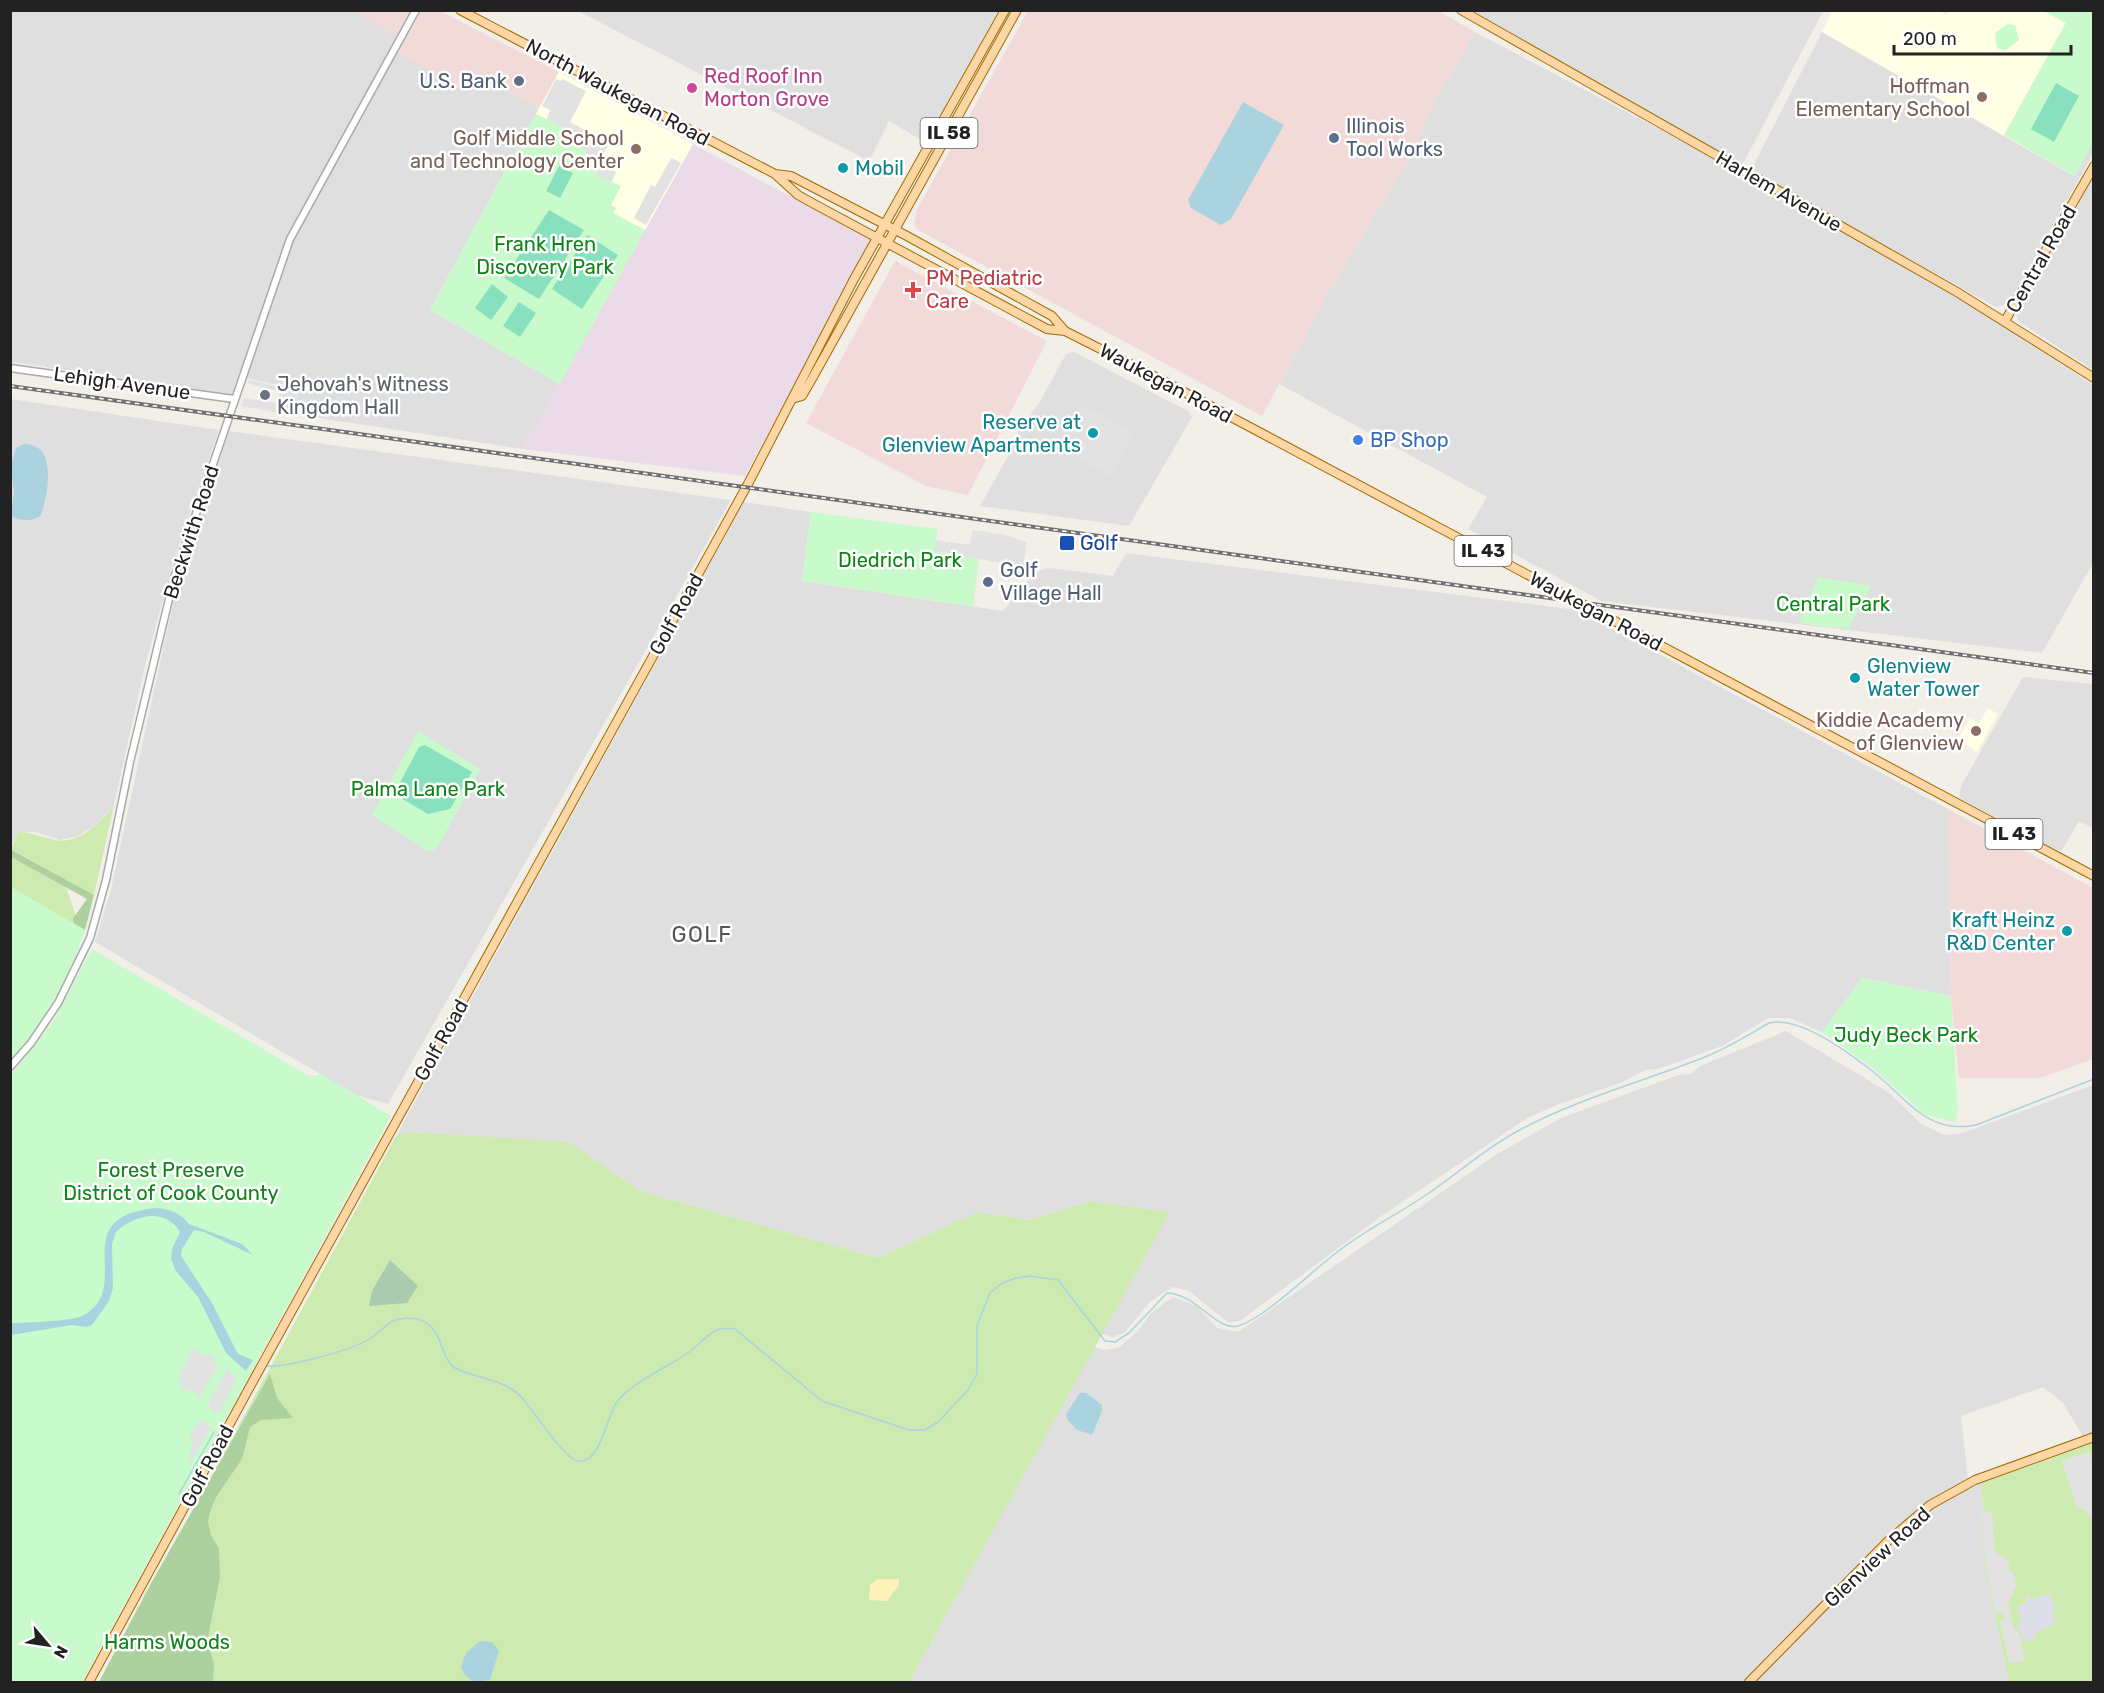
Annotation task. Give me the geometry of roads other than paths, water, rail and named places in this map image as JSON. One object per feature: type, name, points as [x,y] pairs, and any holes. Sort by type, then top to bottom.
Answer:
[{"type":"main road","name":"North Waukegan Road","points":[[460,10],[775,174],[798,195],[876,238]]},
{"type":"main road","name":"Golf Road","points":[[89,1683],[264,1359],[795,398],[795,390],[876,238],[1005,10]]},
{"type":"main road","name":"Golf Road","points":[[795,398],[802,396],[813,377],[1017,10]]},
{"type":"main road","name":"Harlem Avenue","points":[[1461,10],[2006,321],[2094,378]]},
{"type":"main road","name":"Central Road","points":[[2006,321],[2094,166]]},
{"type":"main road","name":"North Waukegan Road","points":[[775,174],[791,176],[884,224]]},
{"type":"main road","name":"Waukegan Road","points":[[884,224],[1052,316],[1065,331],[2094,876]]},
{"type":"main road","name":"Waukegan Road","points":[[876,238],[1047,329],[1065,331]]},
{"type":"main road","name":"Glenview Road","points":[[1749,1683],[1888,1541],[1924,1509],[1975,1480],[2094,1437]]},
{"type":"street","name":"Beckwith Road","points":[[10,1067],[31,1043],[58,1003],[90,938],[106,880],[133,751],[173,583],[290,239],[416,10]]},
{"type":"street","name":"Lehigh Avenue","points":[[10,368],[234,399]]},
{"type":"water","points":[[1243,102],[1284,125],[1231,219],[1221,225],[1191,208],[1188,200]]},
{"type":"water","points":[[24,444],[35,446],[42,452],[48,471],[48,483],[41,515],[26,520],[11,516],[14,492],[11,467],[16,448]]},
{"type":"water","points":[[156,1208],[174,1212],[189,1224],[242,1244],[253,1255],[204,1232],[194,1230],[182,1249],[181,1256],[212,1303],[238,1354],[253,1360],[246,1371],[226,1353],[198,1297],[176,1271],[171,1259],[172,1249],[180,1232],[174,1224],[158,1217],[149,1216],[131,1221],[116,1232],[112,1244],[113,1288],[109,1301],[92,1325],[86,1327],[72,1325],[11,1335],[11,1323],[60,1320],[84,1315],[98,1302],[104,1287],[106,1238],[113,1224],[129,1214]]},
{"type":"water","points":[[1080,1393],[1086,1393],[1102,1405],[1102,1411],[1092,1435],[1077,1430],[1067,1419],[1066,1414]]},
{"type":"water","points":[[480,1641],[492,1642],[499,1651],[490,1680],[474,1682],[465,1675],[461,1667],[466,1653]]},
{"type":"waterway","points":[[265,1366],[288,1364],[335,1353],[362,1343],[393,1321],[406,1318],[420,1320],[433,1329],[453,1367],[515,1391],[557,1444],[578,1461],[586,1460],[597,1449],[615,1405],[621,1397],[649,1376],[681,1358],[713,1332],[730,1328],[735,1329],[822,1401],[909,1430],[925,1430],[938,1422],[968,1390],[977,1374],[977,1325],[990,1293],[1002,1283],[1030,1276],[1058,1280],[1105,1341],[1115,1342],[1129,1333],[1167,1293],[1188,1299],[1222,1324],[1238,1326],[1275,1304],[1346,1245],[1423,1197],[1516,1132],[1586,1100],[1713,1053],[1769,1023],[1794,1024],[1823,1037],[1871,1070],[1906,1102],[1930,1119],[1959,1127],[1976,1125],[2094,1079]]},
{"type":"waterway","points":[[179,1494],[214,1432]]},
{"type":"railway","points":[[10,386],[2094,673]]},
{"type":"place","name":"U.S. Bank","points":[[519,81]]},
{"type":"place","name":"Red Roof Inn Morton Grove","points":[[692,88]]},
{"type":"place","name":"Hoffman Elementary School","points":[[1982,97]]},
{"type":"place","name":"Illinois Tool Works","points":[[1334,138]]},
{"type":"place","name":"Golf Middle School and Technology Center","points":[[636,149]]},
{"type":"place","name":"Mobil","points":[[843,168]]},
{"type":"place","name":"PM Pediatric Care","points":[[913,290]]},
{"type":"place","name":"Jehovah's Witness Kingdom Hall","points":[[265,395]]},
{"type":"place","name":"Reserve at Glenview Apartments","points":[[1093,433]]},
{"type":"place","name":"BP Shop","points":[[1358,440]]},
{"type":"place","name":"Golf","points":[[1067,543]]},
{"type":"place","name":"Golf Village Hall","points":[[988,582]]},
{"type":"place","name":"Glenview Water Tower","points":[[1855,678]]},
{"type":"place","name":"Kiddie Academy of Glenview","points":[[1976,731]]},
{"type":"place","name":"Kraft Heinz R&D Center","points":[[2067,931]]},
{"type":"district","name":"GOLF","points":[[702,934]]},
{"type":"park label","name":"Frank Hren Discovery Park","points":[[545,256]]},
{"type":"park label","name":"Diedrich Park","points":[[900,560]]},
{"type":"park label","name":"Central Park","points":[[1833,604]]},
{"type":"park label","name":"Palma Lane Park","points":[[428,789]]},
{"type":"park label","name":"Judy Beck Park","points":[[1906,1035]]},
{"type":"park label","name":"Forest Preserve District of Cook County","points":[[171,1182]]},
{"type":"park label","name":"Harms Woods","points":[[167,1642]]}]
